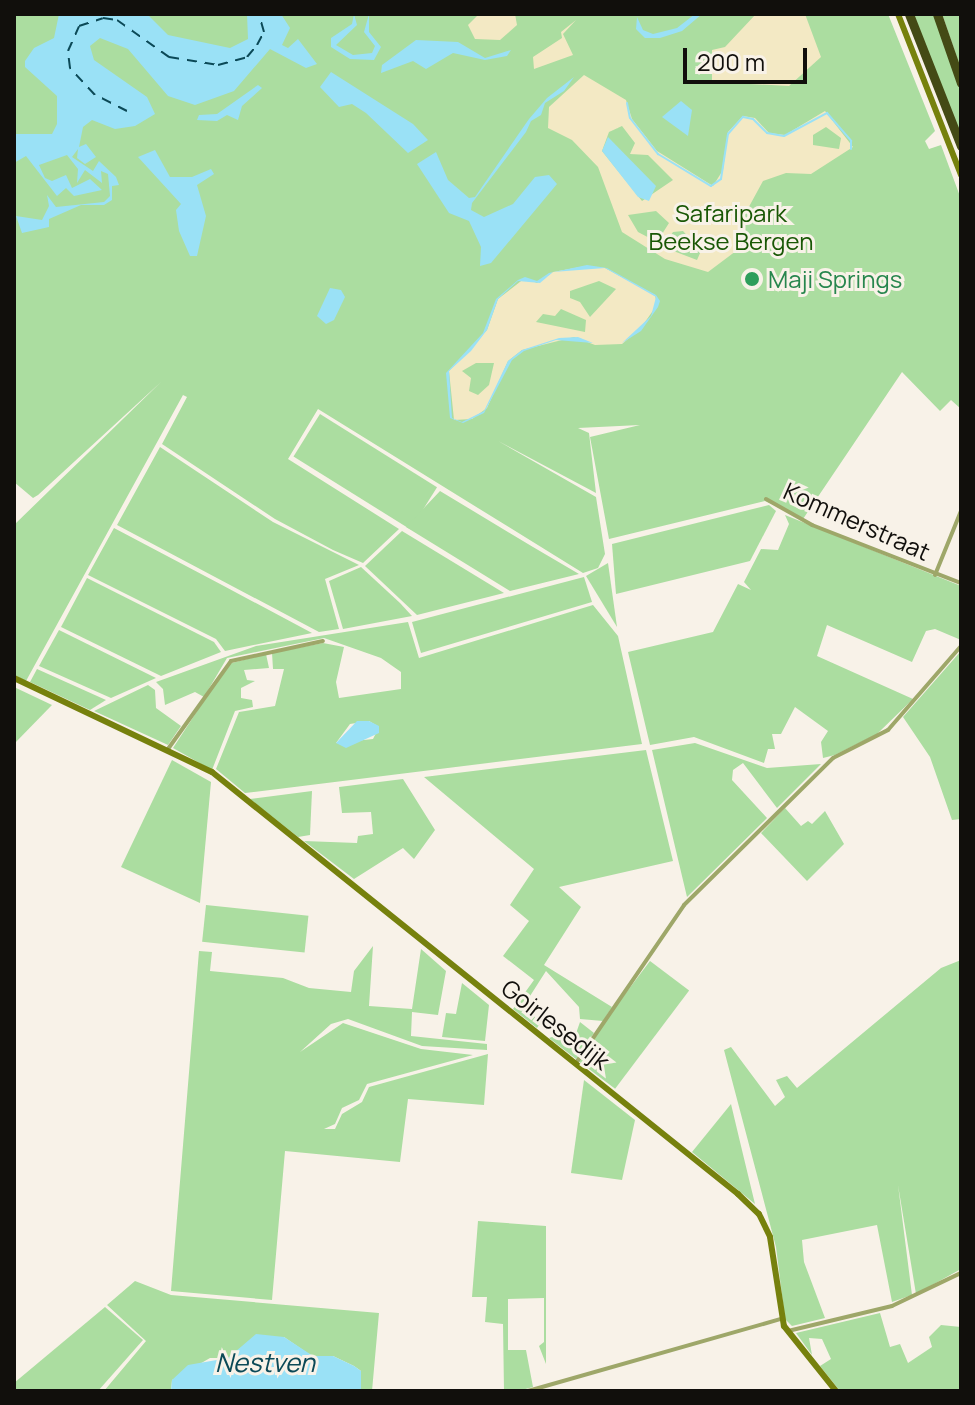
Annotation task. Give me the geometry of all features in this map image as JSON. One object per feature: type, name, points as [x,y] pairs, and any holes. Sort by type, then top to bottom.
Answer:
[{"type":"highway","points":[[909,14],[961,146]]},
{"type":"highway","points":[[937,14],[961,83]]},
{"type":"street","points":[[898,14],[961,175]]},
{"type":"street","name":"Kommerstraat","points":[[766,499],[812,525],[961,583]]},
{"type":"street","name":"Kommerstraat","points":[[935,575],[961,511]]},
{"type":"street","points":[[168,749],[231,661],[323,641]]},
{"type":"street","points":[[576,1063],[684,905],[833,758],[888,730],[961,646]]},
{"type":"street","name":"Goirlesedijk","points":[[14,678],[212,772],[576,1063],[759,1214],[770,1237],[781,1319],[836,1391]]},
{"type":"street","points":[[788,1331],[892,1306],[961,1273]]},
{"type":"street","points":[[528,1391],[781,1319]]},
{"type":"green space","name":"Safaripark Beekse Bergen","points":[[14,14],[888,14],[935,131],[925,141],[929,149],[941,145],[961,199],[961,409],[951,400],[940,411],[902,372],[803,519],[765,501],[609,539],[590,437],[640,425],[578,428],[589,433],[596,493],[498,441],[596,497],[605,554],[598,568],[583,573],[318,409],[288,459],[399,529],[363,563],[333,550],[275,519],[162,444],[187,397],[183,395],[26,681],[14,675],[14,525],[161,382],[38,495],[33,498],[14,482]]},
{"type":"green space","points":[[912,14],[934,14],[961,91],[961,137]]},
{"type":"green space","points":[[942,14],[961,14],[961,70],[953,46]]},
{"type":"green space","points":[[320,414],[437,487],[411,530],[294,456]]},
{"type":"green space","points":[[160,447],[273,522],[359,565],[325,579],[339,629],[319,632],[117,525]]},
{"type":"green space","points":[[440,491],[579,574],[510,591],[406,527]]},
{"type":"green space","points":[[769,505],[776,511],[750,561],[616,594],[612,544]]},
{"type":"green space","points":[[785,515],[961,586],[961,640],[935,629],[926,631],[912,662],[827,625],[817,656],[913,699],[877,734],[835,755],[823,758],[821,742],[828,731],[795,707],[781,734],[772,734],[775,749],[768,749],[764,763],[694,737],[650,745],[628,652],[713,632],[738,584],[751,590],[744,582],[761,549],[778,550],[789,524]]},
{"type":"green space","points":[[114,528],[312,633],[225,651],[216,639],[88,575]]},
{"type":"green space","points":[[402,531],[504,593],[417,615],[365,566]]},
{"type":"green space","points":[[608,563],[617,627],[586,576]]},
{"type":"green space","points":[[361,567],[412,616],[343,629],[329,581]]},
{"type":"green space","points":[[584,577],[592,602],[421,653],[412,622]]},
{"type":"green space","points":[[87,578],[214,642],[221,652],[161,676],[61,627]]},
{"type":"green space","points":[[593,605],[618,636],[642,744],[245,793],[216,769],[239,712],[275,706],[284,669],[273,669],[272,653],[323,643],[344,647],[336,682],[339,698],[401,689],[401,672],[381,658],[324,638],[227,658],[204,697],[195,692],[165,705],[163,689],[156,682],[256,646],[408,622],[419,658]],"holes":[[[369,721],[379,727],[373,739],[336,743],[350,724]]]},
{"type":"green space","points":[[59,630],[156,678],[111,698],[39,666]]},
{"type":"green space","points":[[961,651],[961,819],[952,820],[930,757],[903,717]]},
{"type":"green space","points":[[266,654],[269,668],[244,670],[247,680],[255,681],[241,688],[241,698],[252,700],[253,707],[235,711],[212,770],[173,748],[228,664]]},
{"type":"green space","points":[[37,669],[106,700],[90,710],[30,682]]},
{"type":"green space","points":[[148,685],[155,690],[156,708],[181,726],[168,745],[94,711]]},
{"type":"green space","points":[[14,687],[52,705],[14,744]]},
{"type":"green space","points":[[695,743],[767,768],[821,764],[777,808],[743,763],[733,770],[732,780],[767,818],[687,897],[652,750]]},
{"type":"green space","points":[[646,750],[673,861],[559,887],[581,907],[544,965],[612,1007],[603,1021],[580,1019],[579,1007],[546,971],[523,1007],[541,1022],[537,1028],[513,1009],[534,980],[503,956],[529,921],[510,905],[534,869],[424,777]]},
{"type":"green space","points":[[172,760],[211,782],[200,903],[121,867]]},
{"type":"green space","points":[[403,779],[435,830],[414,859],[403,848],[354,879],[304,841],[357,843],[358,836],[373,834],[371,812],[342,813],[339,787]]},
{"type":"green space","points":[[312,791],[310,835],[298,837],[250,799]]},
{"type":"green space","points":[[785,808],[801,826],[808,821],[812,824],[825,811],[844,844],[807,881],[761,833]]},
{"type":"green space","points":[[206,905],[308,916],[305,953],[202,942]]},
{"type":"green space","points":[[373,946],[369,1006],[412,1009],[421,949],[446,971],[438,1015],[412,1012],[411,1036],[487,1044],[487,1050],[422,1046],[348,1019],[331,1024],[300,1052],[343,1023],[421,1049],[473,1055],[367,1084],[359,1100],[342,1108],[335,1124],[324,1129],[335,1129],[342,1114],[362,1102],[369,1087],[488,1054],[484,1105],[408,1099],[400,1162],[285,1151],[272,1300],[171,1291],[199,951],[212,952],[210,971],[283,978],[309,988],[351,992],[354,971]]},
{"type":"green space","points":[[961,960],[961,1269],[916,1294],[898,1185],[912,1295],[892,1302],[877,1225],[802,1240],[804,1262],[825,1318],[792,1326],[785,1319],[776,1247],[724,1050],[731,1047],[775,1106],[785,1097],[776,1080],[787,1076],[797,1088],[941,968]]},
{"type":"green space","points":[[650,961],[689,990],[615,1089],[576,1059]]},
{"type":"green space","points":[[462,983],[489,1005],[485,1041],[442,1037],[446,1013],[456,1014]]},
{"type":"green space","points":[[580,1022],[594,1033],[576,1059],[549,1038],[558,1035],[573,1042]]},
{"type":"green space","points":[[584,1080],[635,1120],[622,1180],[571,1173]]},
{"type":"green space","points":[[731,1104],[741,1146],[755,1204],[692,1152]]},
{"type":"green space","points":[[478,1221],[546,1226],[546,1364],[539,1346],[544,1342],[544,1298],[508,1299],[508,1350],[526,1350],[533,1387],[504,1391],[503,1324],[485,1322],[487,1297],[472,1297]]},
{"type":"green space","points":[[135,1281],[171,1295],[379,1313],[372,1391],[361,1391],[361,1371],[354,1366],[333,1356],[313,1357],[284,1337],[228,1358],[210,1358],[172,1380],[171,1391],[104,1391],[146,1341],[107,1305]]},
{"type":"green space","points":[[105,1307],[143,1340],[98,1391],[14,1391],[14,1383]]},
{"type":"green space","points":[[880,1313],[890,1347],[900,1344],[908,1363],[932,1347],[929,1337],[941,1325],[961,1327],[961,1391],[840,1391],[820,1366],[831,1359],[822,1339],[809,1338],[812,1355],[796,1333]]},
{"type":"sand","points":[[479,14],[515,14],[517,25],[500,40],[475,39],[468,25]]},
{"type":"sand","points":[[756,14],[805,14],[821,57],[789,86],[712,82],[712,50],[725,47]]},
{"type":"sand","points":[[576,20],[563,34],[573,55],[534,69],[533,57],[562,38],[561,32]]},
{"type":"sand","points":[[584,75],[626,100],[632,119],[657,151],[713,186],[723,170],[728,132],[743,116],[755,118],[769,133],[785,135],[825,111],[853,147],[811,174],[786,173],[763,181],[739,225],[736,251],[708,272],[665,259],[622,232],[598,167],[572,140],[548,128],[549,107]],"holes":[[[622,126],[635,143],[630,154],[648,155],[673,180],[642,201],[602,151],[609,132]],[[826,127],[841,138],[839,149],[813,145],[813,135]],[[656,211],[669,223],[657,242],[638,232],[628,215]],[[683,231],[701,251],[697,260],[663,247],[673,232]]]},
{"type":"sand","points":[[586,266],[605,268],[655,295],[657,305],[640,329],[622,344],[595,345],[574,337],[522,350],[508,361],[487,408],[472,419],[454,420],[449,371],[487,330],[498,299],[525,278],[537,283],[553,272]],"holes":[[[599,281],[616,289],[590,317],[580,302],[570,298],[570,291]],[[561,309],[586,320],[585,332],[536,322],[543,314],[555,316]],[[476,363],[494,363],[489,385],[478,395],[469,391],[471,378],[462,371]]]},
{"type":"water","points":[[59,14],[147,14],[168,35],[230,48],[248,39],[247,14],[281,14],[290,28],[282,45],[288,48],[298,39],[317,64],[306,68],[270,49],[234,91],[195,105],[168,96],[128,49],[100,38],[90,46],[94,60],[147,97],[155,114],[135,126],[115,129],[92,120],[83,127],[79,147],[86,144],[96,157],[85,164],[77,158],[78,149],[72,157],[93,171],[99,161],[116,177],[119,185],[112,186],[112,200],[104,205],[81,205],[49,219],[49,227],[22,233],[16,216],[42,220],[49,206],[47,195],[56,207],[104,202],[110,196],[108,174],[101,171],[102,183],[85,170],[77,183],[78,169],[67,155],[39,165],[45,178],[52,181],[66,175],[72,188],[90,179],[102,190],[74,196],[66,188],[57,196],[26,156],[14,163],[14,134],[52,134],[57,124],[57,96],[25,67],[25,61],[34,48],[54,38]]},
{"type":"water","points":[[354,14],[357,25],[336,45],[353,55],[372,53],[375,46],[364,32],[369,14],[369,32],[381,47],[374,60],[350,59],[331,47],[331,38],[352,24]]},
{"type":"water","points":[[695,14],[702,14],[682,31],[660,38],[645,38],[636,29],[637,17],[643,30],[653,34],[677,28]]},
{"type":"water","points":[[416,40],[458,42],[485,58],[511,50],[507,56],[485,60],[453,53],[426,69],[413,61],[381,73],[382,65]]},
{"type":"water","points":[[331,72],[413,124],[428,140],[408,153],[366,113],[352,104],[339,107],[320,87]]},
{"type":"water","points":[[574,77],[564,91],[545,103],[541,115],[531,121],[472,203],[471,210],[484,217],[513,204],[535,177],[549,175],[557,184],[491,263],[480,266],[481,247],[469,221],[449,213],[417,164],[436,152],[448,180],[469,198],[475,197],[529,119],[547,98]]},
{"type":"water","points":[[258,85],[262,88],[242,106],[238,120],[227,115],[217,121],[197,120],[199,115],[217,114]]},
{"type":"water","points":[[681,101],[692,110],[688,136],[662,117]]},
{"type":"water","points":[[608,137],[656,186],[649,201],[638,197],[602,151]]},
{"type":"water","points":[[155,150],[170,177],[192,177],[211,169],[214,174],[197,185],[206,216],[197,256],[190,256],[179,231],[176,210],[181,204],[138,157]]},
{"type":"water","points":[[587,265],[607,268],[656,295],[660,301],[658,307],[641,331],[622,343],[651,316],[656,297],[605,268],[554,272]]},
{"type":"water","points":[[553,272],[540,283],[518,281],[498,299],[487,330],[471,351],[449,371],[452,418],[462,422],[484,411],[508,361],[522,350],[559,338],[578,337],[593,343],[556,340],[524,351],[512,360],[484,413],[463,423],[450,418],[446,373],[483,333],[496,299],[518,280],[525,277],[537,281]]},
{"type":"water","points":[[330,288],[341,290],[345,297],[334,320],[326,324],[317,316]]},
{"type":"water","points":[[357,721],[369,721],[379,726],[379,733],[346,748],[336,743]]},
{"type":"water","name":"Nestven","points":[[256,1334],[284,1337],[313,1356],[333,1356],[354,1366],[361,1371],[361,1391],[171,1391],[172,1380],[188,1365],[228,1358]]},
{"type":"waterway","points":[[627,103],[630,118],[658,154],[711,186],[721,179],[728,134],[743,117],[753,119],[767,133],[784,136],[827,113],[851,141],[851,149]]},
{"type":"ferry route","points":[[127,111],[95,95],[70,68],[68,51],[79,26],[103,18],[117,20],[169,57],[218,65],[247,57],[257,45],[264,32],[259,14]]},
{"type":"place","name":"Maji Springs","points":[[752,279]]}]
